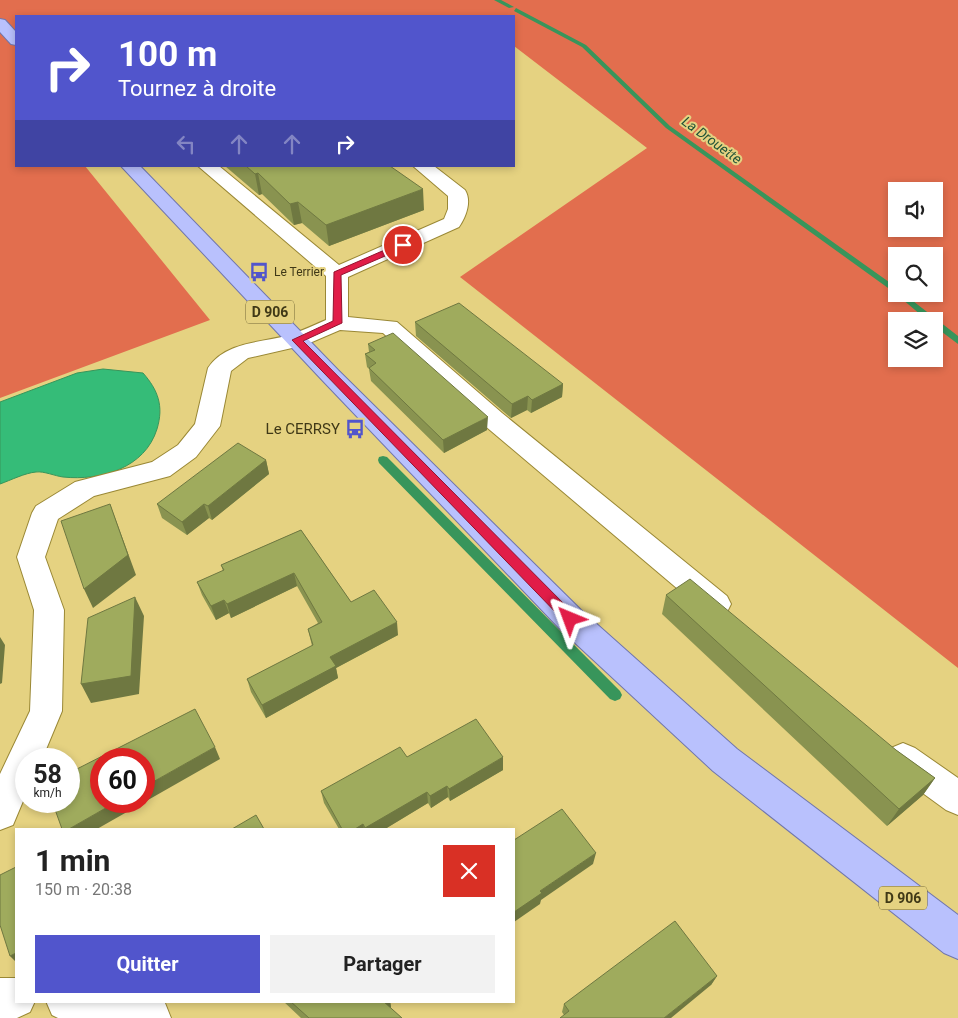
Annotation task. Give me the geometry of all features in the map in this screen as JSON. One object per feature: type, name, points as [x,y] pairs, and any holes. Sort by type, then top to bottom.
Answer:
[{"type":"main road","points":[[0,23],[15,40]]},
{"type":"main road","name":"D 906","points":[[131,167],[570,619],[725,760],[958,939]]},
{"type":"street","points":[[208,167],[337,274]]},
{"type":"street","points":[[337,274],[452,223],[458,209],[458,194],[423,167]]},
{"type":"street","points":[[337,274],[337,323]]},
{"type":"street","points":[[0,813],[46,711],[49,610],[31,557],[46,513],[86,489],[161,469],[181,456],[207,426],[220,368],[240,353],[297,340],[337,323],[388,327],[493,419],[738,622]]},
{"type":"street","points":[[883,743],[958,798]]},
{"type":"street","points":[[0,998],[15,998]]},
{"type":"street","points":[[79,1003],[136,1012],[150,1018]]},
{"type":"shaded area","points":[[0,0],[958,0],[958,668],[460,277],[647,148],[515,47],[515,15],[15,15],[15,167],[86,167],[210,320],[0,398]]},
{"type":"shaded area","points":[[103,369],[143,373],[156,392],[160,406],[159,421],[151,442],[143,454],[120,469],[92,477],[63,477],[36,472],[0,484],[0,402],[77,373]]},
{"type":"building","points":[[247,167],[391,167],[423,189],[326,225],[298,202],[290,204],[258,173],[255,174]]},
{"type":"building","points":[[459,303],[563,384],[532,400],[528,396],[512,404],[415,322]]},
{"type":"building","points":[[393,333],[488,417],[443,440],[369,368],[376,363],[365,354],[375,350],[368,344]]},
{"type":"building","points":[[238,443],[266,460],[208,506],[204,504],[182,522],[157,504]]},
{"type":"building","points":[[110,504],[128,555],[84,589],[61,521]]},
{"type":"building","points":[[301,530],[351,602],[374,590],[397,622],[330,657],[336,666],[262,705],[247,679],[313,645],[308,629],[322,622],[294,573],[227,604],[224,600],[211,606],[197,582],[224,570],[221,565]]},
{"type":"building","points":[[690,579],[896,750],[935,778],[899,809],[666,595]]},
{"type":"building","points":[[135,597],[131,676],[81,684],[88,618]]},
{"type":"building","points":[[195,709],[215,747],[155,781],[155,748],[118,748]]},
{"type":"building","points":[[476,719],[503,757],[449,789],[447,786],[430,796],[427,792],[365,828],[363,824],[357,828],[341,828],[321,791],[400,747],[407,757]]},
{"type":"building","points":[[90,762],[90,813],[97,813],[71,828],[62,828],[56,813],[80,813],[80,767]]},
{"type":"building","points":[[562,809],[596,853],[540,891],[542,893],[515,911],[515,839]]},
{"type":"building","points":[[256,815],[263,828],[234,828]]},
{"type":"building","points":[[15,868],[15,954],[10,956],[0,925],[0,875]]},
{"type":"building","points":[[675,921],[717,976],[664,1018],[560,1018],[569,1011],[564,1004]]},
{"type":"building","points":[[292,1003],[385,1003],[402,1018],[309,1018]]},
{"type":"waterway","name":"La Drouette","points":[[497,0],[511,7]]},
{"type":"waterway","name":"La Drouette","points":[[516,10],[584,46],[668,127],[888,285]]},
{"type":"waterway","name":"La Drouette","points":[[909,302],[922,312]]},
{"type":"waterway","name":"La Drouette","points":[[943,329],[958,341]]},
{"type":"waterway","points":[[383,460],[615,695]]},
{"type":"place","name":"Le Terrier","points":[[259,272]]},
{"type":"place","name":"Le CERRSY","points":[[355,429]]},
{"type":"route","points":[[403,245],[337,274],[337,323],[297,340],[570,619]]}]
